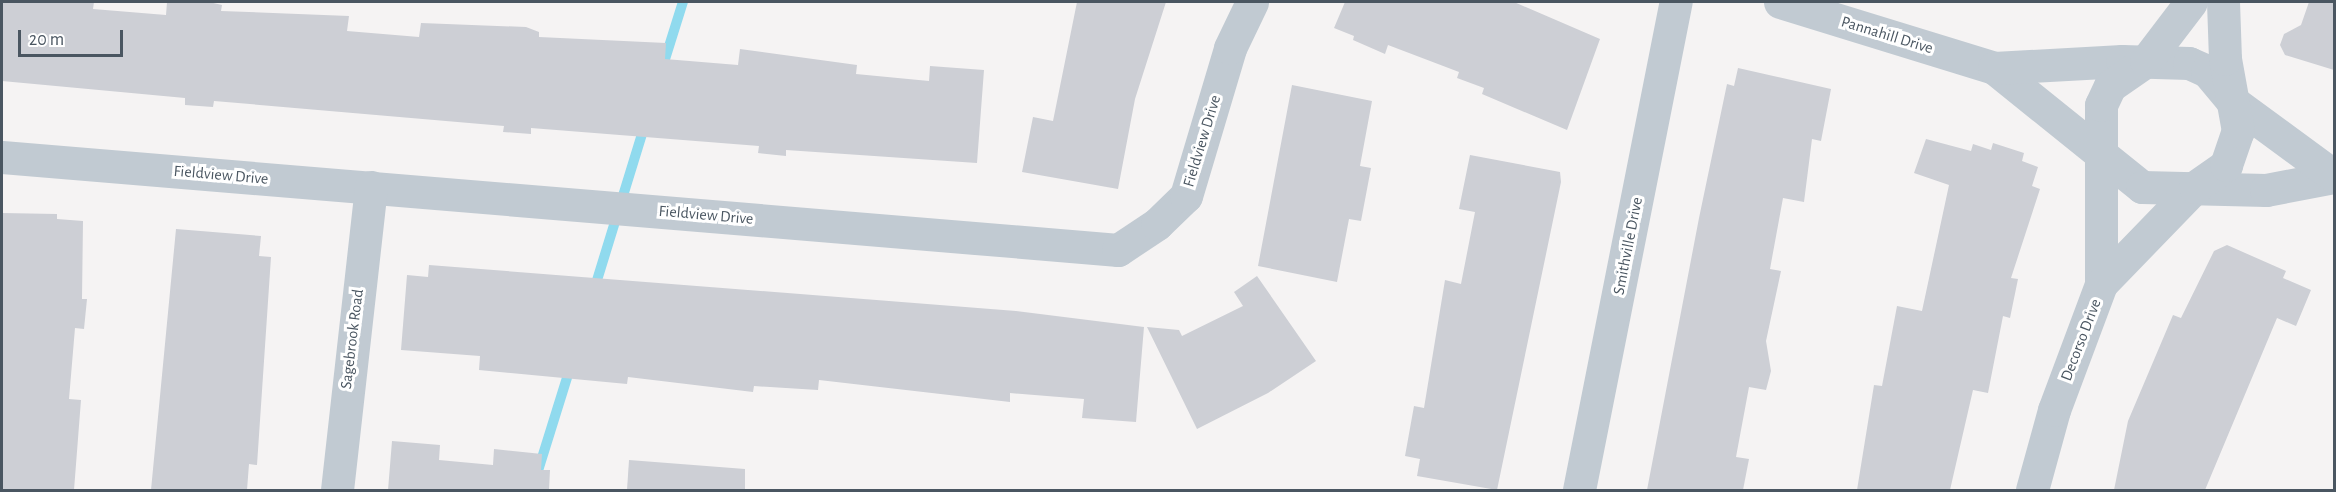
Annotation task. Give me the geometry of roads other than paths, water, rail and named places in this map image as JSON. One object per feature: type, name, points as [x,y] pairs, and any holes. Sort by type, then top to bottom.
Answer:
[{"type":"street","name":"Fieldview Drive","points":[[2,157],[1118,250],[1157,224],[1186,196],[1230,48],[1252,2]]},
{"type":"street","name":"Smithville Drive","points":[[1579,490],[1676,2]]},
{"type":"street","name":"Pannahill Drive","points":[[1780,2],[1994,68],[2146,61],[2189,63],[2207,71],[2232,100],[2334,176]]},
{"type":"street","points":[[2101,284],[2103,155],[2099,130],[2106,96],[2128,71],[2146,61],[2191,2]]},
{"type":"street","points":[[2223,2],[2232,100]]},
{"type":"street","name":"Pannahill Drive","points":[[1994,68],[2142,187],[2266,190],[2334,176]]},
{"type":"street","name":"Pannahill Drive","points":[[2195,187],[2226,165],[2238,131],[2232,100]]},
{"type":"street","name":"Decorso Drive","points":[[2032,490],[2054,410],[2101,284],[2195,187]]},
{"type":"street","name":"Sagebrook Road","points":[[337,490],[371,188]]},
{"type":"waterway","points":[[661,72],[683,2]]},
{"type":"waterway","points":[[594,290],[645,124]]},
{"type":"waterway","points":[[532,490],[571,365]]}]
